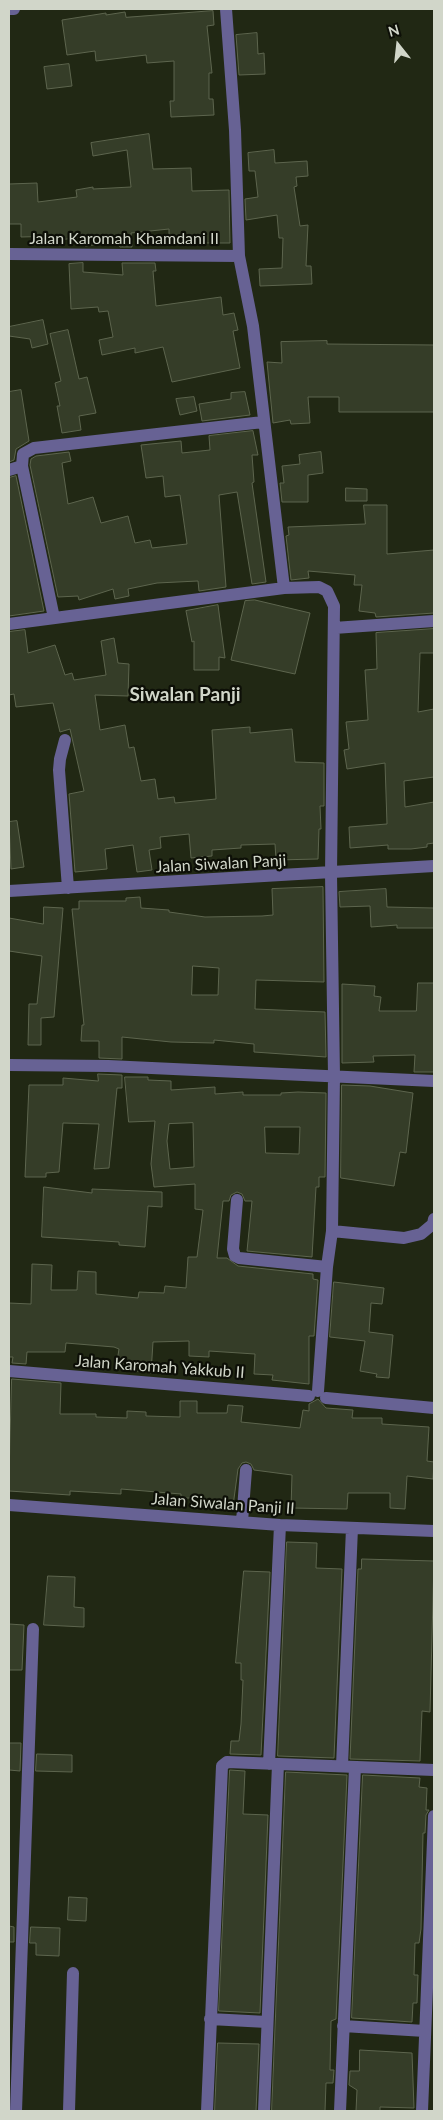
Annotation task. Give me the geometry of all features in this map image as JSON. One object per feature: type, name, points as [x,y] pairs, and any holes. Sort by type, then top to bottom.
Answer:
[{"type":"street","points":[[9,9],[14,9]]},
{"type":"street","points":[[226,9],[235,130],[239,256],[253,326],[284,588]]},
{"type":"street","name":"Jalan Karomah Khamdani II","points":[[9,254],[239,256]]},
{"type":"street","points":[[54,618],[22,466],[23,454],[34,448],[263,422]]},
{"type":"street","points":[[9,470],[22,466]]},
{"type":"street","points":[[9,624],[284,588],[319,587],[327,591],[334,606],[331,874],[334,1076],[332,1231],[327,1267],[318,1395]]},
{"type":"street","points":[[334,628],[434,621]]},
{"type":"street","points":[[65,740],[59,770],[68,888]]},
{"type":"street","name":"Jalan Siwalan Panji","points":[[9,891],[331,874],[434,866]]},
{"type":"street","points":[[9,1065],[108,1066],[434,1082]]},
{"type":"street","points":[[236,1200],[233,1249],[239,1258],[327,1267]]},
{"type":"street","points":[[332,1231],[404,1238],[421,1234],[434,1224],[434,1219]]},
{"type":"street","name":"Jalan Karomah Yakkub II","points":[[9,1371],[318,1395],[434,1408]]},
{"type":"street","points":[[242,1522],[246,1470]]},
{"type":"street","name":"Jalan Siwalan Panji II","points":[[9,1505],[280,1525],[434,1531]]},
{"type":"street","points":[[264,2111],[280,1525]]},
{"type":"street","points":[[340,2111],[344,2026],[352,1528]]},
{"type":"street","points":[[16,2111],[33,1629]]},
{"type":"street","points":[[207,2111],[220,1771],[222,1766],[227,1762],[434,1770]]},
{"type":"street","points":[[422,2111],[434,1816]]},
{"type":"street","points":[[69,2111],[73,1973]]},
{"type":"street","points":[[210,2019],[267,2022]]},
{"type":"street","points":[[344,2026],[425,2031]]},
{"type":"building","points":[[213,11],[214,25],[207,26],[212,73],[209,73],[209,99],[213,99],[214,115],[171,117],[170,101],[174,101],[174,61],[147,63],[146,55],[96,61],[95,51],[67,55],[62,20],[106,13],[106,15],[125,12],[126,17]]},
{"type":"building","points":[[257,33],[258,54],[264,53],[265,74],[239,75],[236,35]]},
{"type":"building","points":[[69,64],[72,86],[47,89],[44,67]]},
{"type":"building","points":[[149,134],[153,169],[191,168],[192,191],[229,190],[230,243],[169,243],[169,229],[131,233],[132,247],[120,247],[117,242],[85,246],[84,236],[61,240],[60,236],[21,237],[21,224],[9,224],[9,184],[37,183],[38,202],[77,197],[76,190],[93,187],[93,189],[131,187],[127,150],[93,156],[91,143]]},
{"type":"building","points":[[274,150],[275,163],[307,161],[308,176],[296,177],[297,186],[294,187],[300,226],[308,225],[306,266],[311,266],[312,284],[260,286],[259,269],[282,268],[283,238],[279,238],[277,215],[246,220],[245,199],[258,197],[255,171],[249,171],[248,153]]},
{"type":"building","points":[[83,263],[83,272],[123,275],[122,263],[155,263],[156,271],[153,271],[156,306],[221,297],[223,315],[234,313],[238,330],[233,331],[240,368],[172,382],[163,347],[135,353],[135,348],[102,355],[99,340],[113,337],[108,311],[99,312],[98,307],[71,309],[69,264]]},
{"type":"building","points":[[43,320],[48,344],[32,348],[30,339],[9,336],[9,327]]},
{"type":"building","points":[[68,330],[79,379],[87,377],[96,413],[79,416],[81,430],[62,433],[57,406],[60,406],[55,383],[61,381],[50,334]]},
{"type":"building","points":[[327,341],[327,344],[434,345],[434,412],[339,412],[339,397],[308,397],[310,423],[291,424],[290,420],[273,423],[267,362],[282,363],[281,342]]},
{"type":"building","points":[[21,390],[29,441],[16,449],[14,460],[9,462],[9,392]]},
{"type":"building","points":[[245,392],[250,415],[202,421],[199,404],[231,399],[231,393]]},
{"type":"building","points":[[194,397],[197,411],[180,415],[176,399]]},
{"type":"building","points":[[253,431],[258,455],[252,455],[254,482],[252,483],[266,582],[252,584],[237,492],[219,495],[226,587],[199,591],[198,581],[157,583],[128,589],[129,596],[115,599],[113,589],[79,600],[78,596],[58,597],[30,465],[31,459],[36,456],[69,452],[71,461],[62,463],[68,504],[93,497],[101,523],[128,516],[135,543],[150,540],[152,548],[187,544],[180,495],[165,497],[163,476],[146,478],[141,445],[181,441],[182,453],[210,450],[209,436]]},
{"type":"building","points":[[321,452],[323,473],[308,475],[308,502],[282,502],[280,483],[284,483],[282,466],[300,464],[299,455]]},
{"type":"building","points":[[16,476],[44,611],[9,616],[9,478]]},
{"type":"building","points":[[346,488],[367,489],[367,501],[346,501]]},
{"type":"building","points":[[364,505],[387,505],[387,554],[434,550],[434,613],[376,617],[375,613],[359,611],[362,585],[354,585],[355,575],[308,571],[309,578],[291,580],[286,536],[289,535],[288,527],[365,524]]},
{"type":"building","points":[[255,600],[310,613],[295,674],[231,660],[245,601]]},
{"type":"building","points":[[218,605],[225,658],[219,657],[219,670],[194,670],[194,641],[192,642],[186,611]]},
{"type":"building","points":[[434,629],[434,653],[420,653],[418,712],[434,709],[434,777],[404,781],[405,807],[434,802],[434,843],[427,844],[427,847],[411,849],[388,849],[388,845],[350,848],[349,827],[387,824],[385,763],[347,769],[344,750],[349,749],[346,722],[368,720],[365,670],[377,669],[376,633]]},
{"type":"building","points":[[25,630],[28,653],[55,645],[65,675],[72,673],[74,680],[106,675],[101,641],[114,638],[118,663],[129,664],[128,696],[95,695],[100,730],[125,725],[129,748],[134,747],[141,781],[155,779],[158,799],[174,797],[175,803],[216,799],[212,730],[250,727],[250,733],[292,729],[295,762],[324,763],[324,806],[320,806],[321,829],[319,829],[318,859],[276,860],[275,844],[241,845],[241,848],[212,850],[212,856],[191,858],[189,834],[160,837],[161,848],[149,850],[152,870],[137,872],[133,845],[105,849],[107,869],[75,872],[69,794],[84,791],[70,729],[60,732],[53,703],[16,707],[14,694],[9,695],[9,632]]},
{"type":"building","points":[[17,821],[24,867],[11,869],[9,822]]},
{"type":"building","points":[[323,887],[324,982],[256,980],[255,1009],[325,1012],[326,1057],[254,1052],[254,1044],[214,1040],[214,1043],[171,1042],[122,1037],[122,1059],[99,1058],[99,1041],[81,1041],[82,1025],[84,1025],[72,909],[79,909],[79,901],[126,901],[126,898],[140,897],[141,908],[169,910],[169,912],[205,917],[262,916],[273,915],[272,889]],"holes":[[[193,966],[219,968],[218,995],[192,995]]]},
{"type":"building","points":[[386,889],[387,907],[434,908],[434,928],[397,928],[397,925],[371,927],[370,906],[340,907],[339,892]]},
{"type":"building","points":[[44,907],[63,908],[54,1017],[41,1018],[41,1045],[28,1045],[29,1004],[37,1004],[42,956],[9,951],[9,918],[43,924]]},
{"type":"building","points":[[418,983],[434,983],[434,1072],[414,1072],[415,1055],[373,1056],[374,1062],[342,1063],[342,984],[375,986],[374,996],[381,997],[379,1011],[416,1011]]},
{"type":"building","points":[[98,1074],[122,1075],[122,1088],[117,1088],[109,1168],[94,1169],[99,1124],[63,1123],[59,1172],[46,1173],[46,1177],[25,1177],[29,1085],[63,1085],[63,1078],[98,1081]]},
{"type":"building","points":[[125,1077],[148,1077],[148,1080],[171,1081],[171,1090],[215,1087],[215,1094],[243,1092],[243,1095],[281,1095],[281,1093],[298,1092],[326,1093],[325,1177],[319,1177],[319,1187],[316,1187],[312,1257],[247,1251],[252,1201],[245,1201],[242,1194],[237,1192],[231,1195],[229,1201],[223,1201],[217,1258],[227,1258],[238,1266],[313,1274],[313,1279],[318,1280],[314,1336],[309,1336],[309,1384],[272,1380],[273,1375],[254,1374],[255,1354],[209,1351],[209,1357],[189,1356],[189,1341],[153,1342],[151,1373],[116,1368],[119,1349],[114,1347],[66,1343],[65,1352],[27,1352],[26,1364],[12,1363],[13,1357],[9,1357],[9,1303],[31,1304],[32,1264],[52,1265],[51,1290],[77,1290],[78,1271],[96,1272],[96,1294],[138,1298],[139,1292],[164,1293],[165,1286],[186,1288],[188,1257],[197,1257],[203,1210],[195,1209],[195,1184],[154,1187],[151,1164],[155,1121],[129,1122]],"holes":[[[193,1123],[194,1167],[170,1169],[167,1141],[169,1124]],[[265,1127],[300,1127],[299,1154],[266,1153]]]},
{"type":"building","points":[[342,1085],[370,1086],[413,1093],[406,1153],[400,1152],[394,1186],[341,1178]]},
{"type":"building","points":[[44,1187],[92,1193],[92,1189],[162,1192],[162,1207],[148,1206],[145,1247],[119,1245],[119,1242],[42,1237]]},
{"type":"building","points":[[334,1282],[384,1288],[382,1304],[371,1303],[369,1332],[393,1335],[389,1378],[376,1377],[377,1374],[360,1371],[365,1341],[330,1337]]},
{"type":"building","points":[[12,1379],[61,1383],[60,1414],[96,1414],[96,1417],[127,1418],[127,1411],[146,1412],[146,1416],[180,1417],[180,1401],[197,1401],[197,1413],[227,1413],[228,1405],[243,1406],[241,1422],[300,1428],[303,1410],[309,1411],[309,1404],[318,1399],[326,1408],[353,1410],[352,1418],[382,1418],[382,1424],[429,1427],[427,1461],[434,1462],[433,1479],[407,1476],[405,1509],[390,1508],[390,1493],[348,1493],[347,1509],[291,1508],[292,1475],[254,1470],[251,1464],[246,1462],[242,1463],[238,1469],[233,1506],[205,1502],[205,1498],[181,1498],[181,1494],[121,1489],[121,1494],[70,1491],[70,1495],[9,1491]]},
{"type":"building","points":[[287,1542],[317,1543],[316,1568],[342,1569],[334,1758],[278,1756]]},
{"type":"building","points":[[362,1559],[434,1561],[430,1712],[422,1711],[420,1761],[350,1759],[358,1569],[361,1569]]},
{"type":"building","points":[[244,1571],[270,1572],[261,1755],[230,1754],[231,1741],[239,1741],[241,1724],[243,1680],[241,1680],[241,1663],[236,1663]]},
{"type":"building","points":[[48,1576],[75,1577],[74,1607],[84,1608],[84,1627],[44,1625]]},
{"type":"building","points":[[9,1624],[24,1625],[22,1670],[9,1670]]},
{"type":"building","points":[[9,1743],[21,1743],[20,1771],[9,1770]]},
{"type":"building","points":[[37,1754],[72,1755],[72,1772],[36,1771]]},
{"type":"building","points":[[230,1770],[245,1771],[243,1814],[268,1815],[260,2013],[219,2011]]},
{"type":"building","points":[[286,1772],[347,1775],[336,2019],[331,2021],[330,2070],[334,2070],[333,2083],[326,2083],[325,2111],[272,2111]]},
{"type":"building","points":[[363,1775],[420,1778],[419,1787],[427,1788],[426,1810],[429,1810],[426,1815],[425,1833],[423,1833],[421,1929],[419,1943],[415,1943],[414,1975],[418,1975],[417,2003],[413,2003],[412,2022],[352,2018]]},
{"type":"building","points":[[69,1897],[87,1898],[86,1921],[68,1920]]},
{"type":"building","points":[[9,1926],[14,1927],[14,1942],[9,1942]]},
{"type":"building","points":[[31,1927],[60,1928],[59,1956],[36,1955],[36,1943],[30,1943]]},
{"type":"building","points":[[218,2043],[259,2044],[256,2111],[215,2111]]},
{"type":"building","points":[[360,2050],[412,2053],[414,2108],[380,2107],[380,2111],[356,2111],[357,2090],[349,2085],[350,2071],[359,2071]]},
{"type":"district","name":"Siwalan Panji","points":[[185,695]]}]
